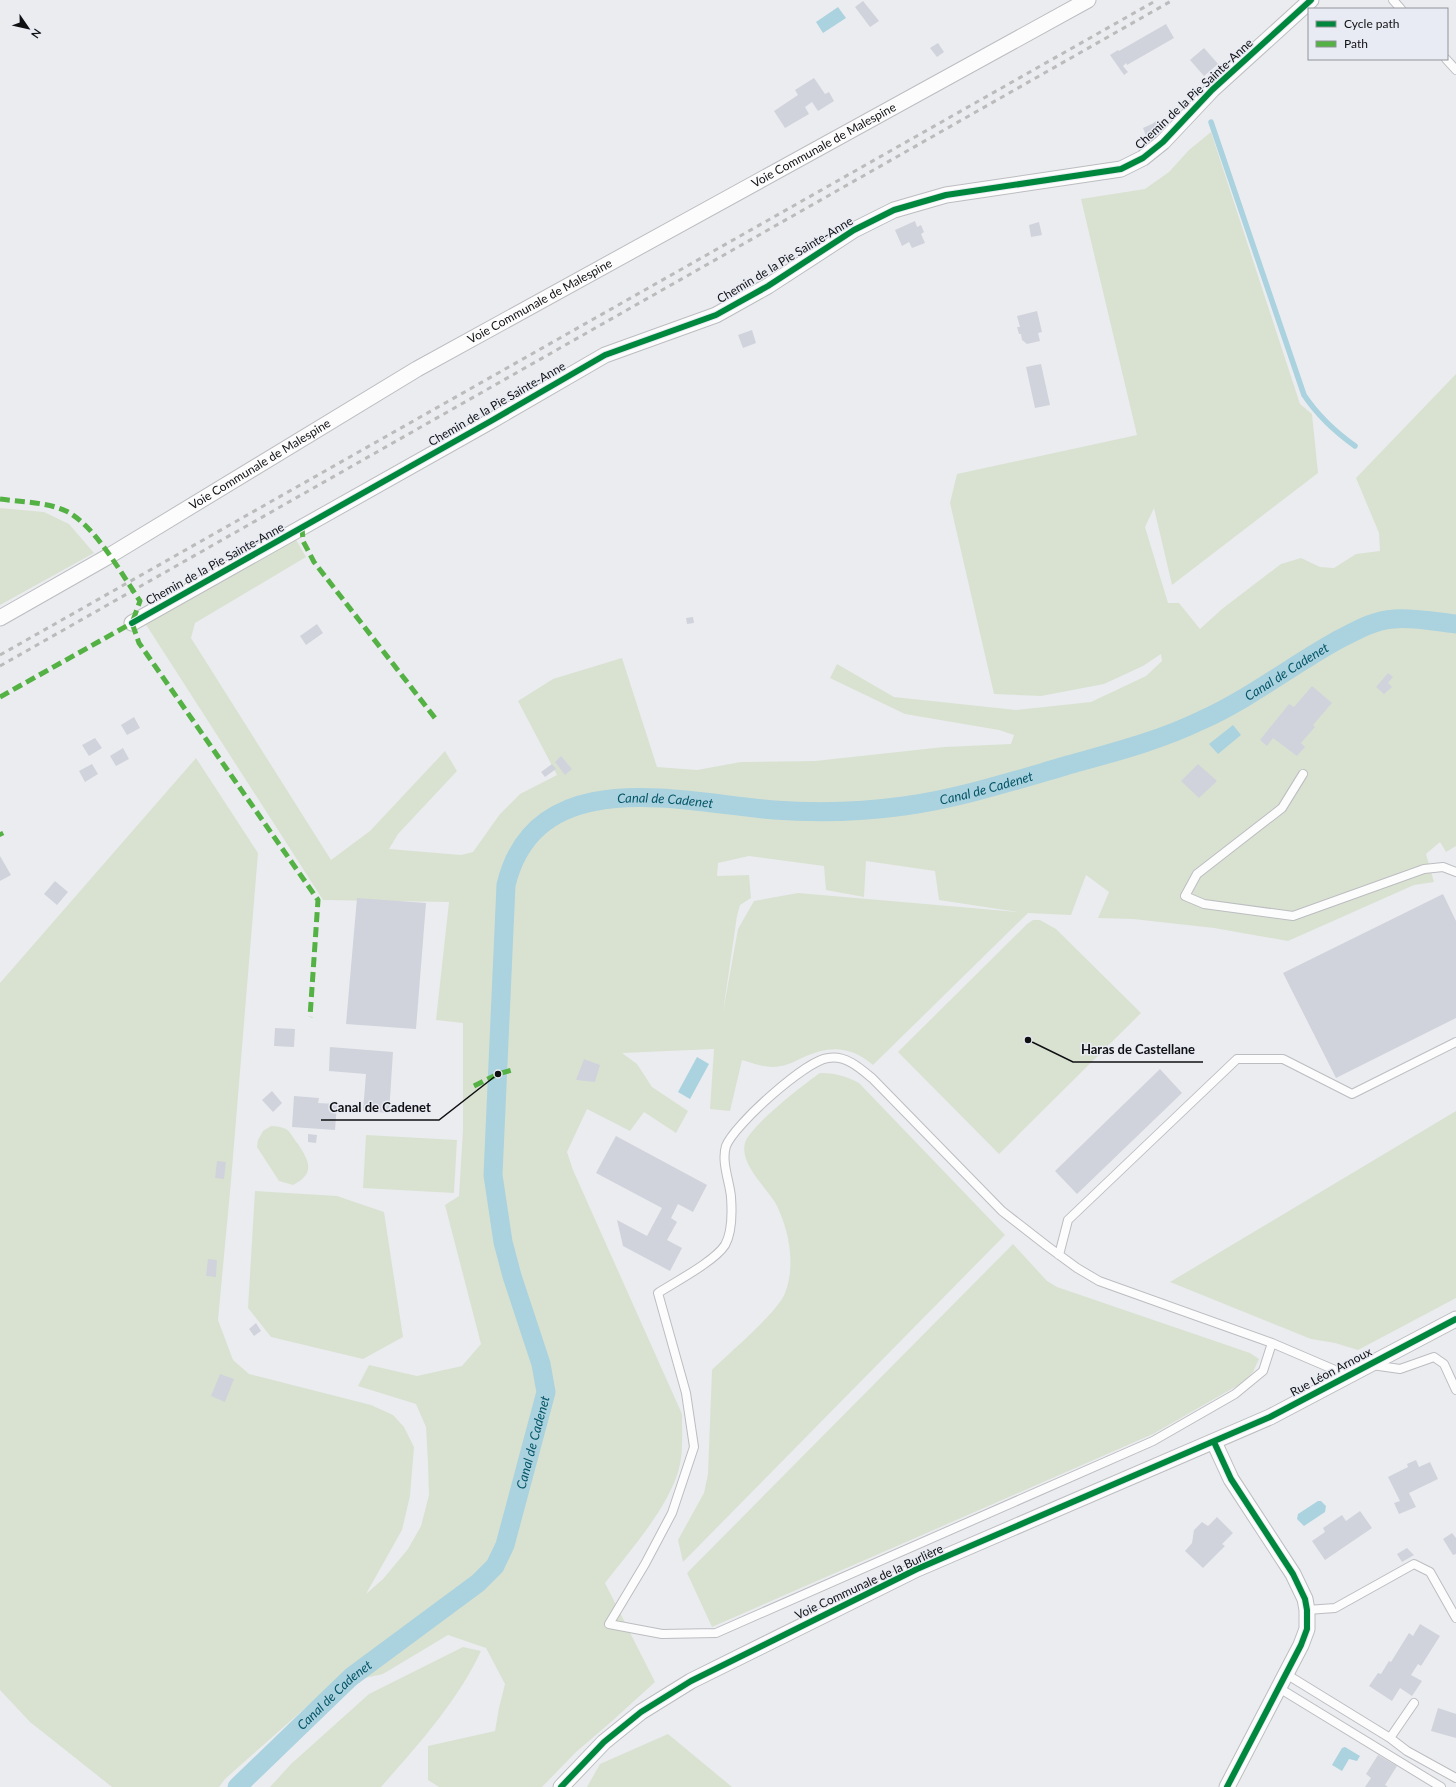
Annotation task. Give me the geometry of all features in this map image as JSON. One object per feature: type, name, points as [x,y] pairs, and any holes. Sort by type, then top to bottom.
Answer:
[{"type":"street","name":"Voie Communale de Malespine","points":[[0,618],[115,552],[417,369],[1088,0]]},
{"type":"street","name":"Chemin de la Pie Sainte-Anne","points":[[132,623],[491,421],[605,355],[716,315],[768,286],[854,230],[894,210],[946,194],[1121,169],[1143,158],[1163,142],[1212,90],[1311,0]]},
{"type":"street","name":"Rue Léon Arnoux","points":[[1214,1442],[1270,1417],[1456,1319]]},
{"type":"street","points":[[1214,1442],[1231,1479],[1293,1574],[1305,1599],[1307,1610],[1307,1629],[1301,1645],[1227,1787]]},
{"type":"street","name":"Voie Communale de la Burlière","points":[[561,1787],[604,1742],[641,1712],[691,1681],[917,1569],[1214,1442]]},
{"type":"lane","points":[[1393,0],[1400,8]]},
{"type":"lane","points":[[1447,60],[1456,70]]},
{"type":"lane","points":[[1303,774],[1282,808],[1197,874],[1184,896],[1204,904],[1293,916],[1424,869],[1442,867],[1456,872]]},
{"type":"lane","points":[[1059,1255],[1068,1220],[1237,1059],[1283,1059],[1352,1094],[1456,1042]]},
{"type":"lane","points":[[1272,1343],[1263,1371],[1235,1394],[1154,1441],[716,1633],[662,1634],[609,1624],[645,1564],[672,1513],[694,1447],[686,1393],[658,1293],[710,1260],[725,1245],[730,1228],[731,1197],[725,1172],[726,1147],[734,1134],[786,1082],[812,1063],[828,1058],[840,1058],[860,1068],[873,1079],[1002,1211],[1077,1268],[1099,1281],[1272,1343],[1349,1376]]},
{"type":"lane","points":[[1369,1365],[1400,1369],[1434,1357],[1444,1364],[1456,1390]]},
{"type":"lane","points":[[1307,1610],[1335,1608],[1414,1564],[1430,1572],[1456,1618]]},
{"type":"lane","points":[[1286,1674],[1390,1738],[1407,1751],[1456,1778]]},
{"type":"lane","points":[[1279,1688],[1441,1787]]},
{"type":"lane","points":[[1390,1738],[1414,1703]]},
{"type":"green space","points":[[1211,132],[1300,404],[1312,414],[1318,473],[1172,585],[1154,508],[1145,527],[1168,603],[1179,603],[1200,629],[1222,609],[1281,564],[1301,558],[1320,567],[1334,568],[1356,554],[1380,551],[1379,533],[1356,478],[1456,374],[1456,846],[1446,852],[1440,842],[1426,854],[1434,882],[1414,885],[1288,941],[1214,928],[1133,919],[1098,918],[1109,892],[1086,875],[1071,915],[1028,913],[873,1065],[857,1054],[840,1049],[831,1049],[814,1053],[787,1065],[776,1067],[762,1066],[742,1060],[730,1111],[710,1109],[714,1049],[622,1053],[637,1064],[652,1087],[688,1111],[676,1133],[644,1112],[630,1131],[587,1109],[567,1152],[573,1170],[682,1414],[682,1446],[679,1470],[670,1492],[644,1533],[605,1583],[655,1682],[576,1752],[542,1787],[439,1787],[428,1780],[428,1746],[495,1731],[505,1684],[486,1648],[448,1635],[383,1674],[330,1686],[225,1779],[219,1787],[112,1787],[30,1722],[0,1690],[0,983],[196,758],[258,853],[218,1320],[233,1360],[249,1374],[371,1405],[393,1415],[404,1427],[414,1447],[410,1496],[402,1530],[366,1594],[383,1579],[408,1549],[421,1526],[429,1495],[428,1463],[426,1427],[416,1404],[358,1386],[369,1365],[417,1376],[462,1366],[481,1344],[445,1205],[459,1196],[463,1129],[463,1023],[436,1020],[449,902],[323,900],[145,623],[295,538],[306,557],[195,623],[191,638],[331,860],[370,831],[445,751],[457,771],[398,834],[389,849],[461,855],[473,852],[500,814],[520,794],[557,775],[518,701],[553,679],[622,658],[657,767],[697,770],[741,762],[815,761],[944,747],[1011,744],[1014,735],[999,730],[905,714],[830,678],[837,664],[894,697],[1016,710],[1091,702],[1146,676],[1162,661],[1161,654],[1143,666],[1104,684],[1041,696],[994,694],[950,503],[957,474],[1137,435],[1081,199],[1145,189],[1169,172],[1189,150]],"holes":[[[749,856],[824,866],[826,890],[864,897],[866,861],[935,871],[939,900],[1018,912],[798,893],[754,901],[738,929],[723,1012],[737,916],[740,905],[751,898],[749,875],[717,876],[718,863]]]},
{"type":"green space","points":[[0,508],[44,512],[69,524],[94,553],[0,605]]},
{"type":"green space","points":[[1033,920],[1040,920],[1056,929],[1141,1013],[999,1154],[898,1052],[1027,924]]},
{"type":"green space","points":[[820,1073],[840,1075],[859,1083],[1005,1235],[683,1562],[678,1540],[704,1493],[708,1474],[712,1370],[773,1311],[781,1301],[785,1293],[790,1271],[790,1248],[781,1214],[776,1204],[750,1167],[744,1151],[745,1143],[756,1127],[766,1117],[802,1086]]},
{"type":"green space","points":[[1456,1111],[1456,1298],[1358,1350],[1335,1343],[1311,1339],[1170,1282]]},
{"type":"green space","points":[[271,1126],[281,1127],[288,1130],[302,1150],[307,1161],[308,1171],[305,1176],[293,1185],[279,1181],[257,1147],[258,1140],[263,1131]]},
{"type":"green space","points":[[366,1135],[457,1140],[454,1193],[363,1188]]},
{"type":"green space","points":[[255,1191],[337,1196],[384,1212],[403,1337],[363,1359],[271,1337],[248,1308]]},
{"type":"green space","points":[[1013,1244],[1047,1281],[1057,1287],[1250,1353],[1259,1359],[1253,1372],[1242,1383],[1153,1434],[712,1627],[687,1573]]},
{"type":"green space","points":[[463,1647],[481,1651],[471,1670],[449,1705],[436,1722],[381,1787],[270,1787],[291,1764],[369,1694]]},
{"type":"green space","points":[[668,1734],[732,1787],[587,1787],[600,1764]]},
{"type":"water","points":[[838,7],[846,18],[823,33],[816,22]]},
{"type":"water","points":[[1233,725],[1241,735],[1218,754],[1209,744]]},
{"type":"water","points":[[697,1057],[709,1064],[690,1099],[678,1092]]},
{"type":"water","points":[[1318,1501],[1321,1501],[1326,1506],[1325,1512],[1304,1526],[1297,1519],[1298,1514]]},
{"type":"water","points":[[1345,1747],[1360,1756],[1357,1761],[1349,1759],[1342,1771],[1332,1765],[1342,1748]]},
{"type":"building","points":[[863,1],[879,21],[870,27],[855,7]]},
{"type":"building","points":[[1166,24],[1174,38],[1127,65],[1126,63],[1123,66],[1128,72],[1124,75],[1110,55]]},
{"type":"building","points":[[938,43],[944,52],[937,57],[930,48]]},
{"type":"building","points":[[1204,48],[1218,64],[1204,76],[1190,60]]},
{"type":"building","points":[[814,78],[825,94],[829,92],[834,101],[818,111],[812,102],[805,107],[809,114],[785,128],[774,111],[798,95],[795,90]]},
{"type":"building","points":[[1156,121],[1163,130],[1157,137],[1148,141],[1143,128]]},
{"type":"building","points":[[915,221],[917,227],[921,225],[924,232],[921,234],[925,243],[912,248],[909,242],[902,246],[895,230]]},
{"type":"building","points":[[1039,222],[1042,235],[1031,237],[1029,225]]},
{"type":"building","points":[[1037,311],[1042,332],[1038,333],[1040,341],[1027,344],[1022,340],[1021,334],[1019,334],[1017,327],[1020,327],[1017,316]]},
{"type":"building","points":[[752,330],[756,343],[743,348],[738,335]]},
{"type":"building","points":[[1041,364],[1050,405],[1035,408],[1026,367]]},
{"type":"building","points":[[693,617],[694,623],[687,624],[686,618]]},
{"type":"building","points":[[317,624],[323,633],[306,645],[300,636]]},
{"type":"building","points":[[1388,673],[1393,677],[1388,683],[1392,687],[1384,694],[1376,687]]},
{"type":"building","points":[[1312,686],[1332,703],[1313,725],[1315,727],[1301,743],[1305,747],[1297,756],[1273,738],[1267,746],[1260,740],[1289,704],[1294,707]]},
{"type":"building","points":[[134,717],[140,728],[127,735],[121,725]]},
{"type":"building","points":[[95,738],[102,748],[89,756],[82,745]]},
{"type":"building","points":[[123,748],[129,759],[116,766],[110,756]]},
{"type":"building","points":[[561,756],[572,769],[565,775],[555,762]]},
{"type":"building","points":[[92,764],[98,774],[85,782],[79,771]]},
{"type":"building","points":[[552,764],[556,769],[545,777],[541,772]]},
{"type":"building","points":[[1198,764],[1217,781],[1199,798],[1181,781]]},
{"type":"building","points":[[0,856],[11,875],[0,881]]},
{"type":"building","points":[[55,881],[68,892],[57,905],[44,894]]},
{"type":"building","points":[[1443,894],[1456,921],[1456,1018],[1336,1078],[1283,973]]},
{"type":"building","points":[[357,898],[426,903],[416,1029],[346,1024]]},
{"type":"building","points":[[275,1028],[295,1029],[294,1047],[274,1046]]},
{"type":"building","points":[[330,1047],[393,1052],[389,1113],[363,1111],[366,1074],[329,1071]]},
{"type":"building","points":[[584,1059],[600,1065],[595,1082],[576,1080]]},
{"type":"building","points":[[1160,1069],[1182,1093],[1077,1194],[1055,1171]]},
{"type":"building","points":[[272,1091],[282,1103],[273,1112],[262,1100]]},
{"type":"building","points":[[294,1096],[319,1098],[318,1103],[337,1104],[335,1130],[292,1127]]},
{"type":"building","points":[[308,1134],[317,1135],[316,1143],[308,1142]]},
{"type":"building","points":[[616,1136],[707,1185],[693,1212],[678,1204],[671,1218],[677,1222],[667,1240],[682,1248],[670,1271],[623,1246],[617,1220],[647,1236],[662,1208],[596,1173]]},
{"type":"building","points":[[217,1161],[226,1162],[224,1179],[215,1178]]},
{"type":"building","points":[[208,1259],[217,1260],[216,1277],[206,1276]]},
{"type":"building","points":[[256,1323],[261,1331],[254,1336],[249,1329]]},
{"type":"building","points":[[220,1374],[234,1379],[225,1402],[211,1396]]},
{"type":"building","points":[[1416,1460],[1419,1467],[1430,1462],[1438,1479],[1409,1493],[1416,1507],[1399,1514],[1394,1503],[1400,1501],[1388,1477],[1408,1467],[1407,1464]]},
{"type":"building","points":[[1360,1511],[1372,1528],[1325,1560],[1312,1541],[1325,1532],[1323,1528],[1342,1515],[1346,1521]]},
{"type":"building","points":[[1217,1517],[1233,1533],[1222,1544],[1225,1546],[1203,1568],[1185,1551],[1192,1543],[1194,1530],[1202,1522],[1208,1526]]},
{"type":"building","points":[[1452,1533],[1456,1538],[1456,1554],[1453,1555],[1443,1539]]},
{"type":"building","points":[[1407,1548],[1414,1555],[1402,1562],[1397,1554]]},
{"type":"building","points":[[1420,1624],[1440,1636],[1421,1666],[1418,1664],[1411,1675],[1422,1681],[1412,1696],[1400,1688],[1392,1701],[1369,1686],[1378,1673],[1381,1674],[1389,1661],[1391,1662],[1409,1633],[1413,1636]]},
{"type":"building","points":[[1438,1708],[1456,1714],[1456,1738],[1431,1731]]},
{"type":"building","points":[[1378,1755],[1397,1766],[1385,1785],[1388,1787],[1365,1787],[1371,1778],[1366,1774]]},
{"type":"waterway","points":[[1211,122],[1304,395],[1327,423],[1355,446]]},
{"type":"waterway","name":"Canal de Cadenet","points":[[237,1787],[351,1677],[478,1583],[495,1566],[505,1545],[546,1392],[541,1364],[512,1276],[503,1242],[493,1175],[506,885],[522,846],[548,820],[580,805],[617,798],[657,798],[774,810],[823,812],[888,808],[944,799],[985,789],[1117,751],[1169,734],[1219,712],[1336,641],[1371,624],[1386,620],[1401,619],[1416,619],[1456,624]]},
{"type":"railway","points":[[0,655],[1157,0]]},
{"type":"railway","points":[[0,666],[1173,0]]},
{"type":"marked path","points":[[0,499],[51,506],[66,511],[77,518],[87,527],[107,552],[140,601],[132,623],[139,643],[318,900],[310,1017]]},
{"type":"marked path","points":[[302,527],[303,541],[314,562],[435,718]]},
{"type":"marked path","points":[[0,697],[132,623]]},
{"type":"marked path","points":[[0,832],[2,836]]},
{"type":"marked path","points":[[474,1086],[498,1074],[512,1070]]},
{"type":"cycle path","points":[[132,623],[491,421],[605,355],[716,315],[768,286],[854,230],[894,210],[946,195],[1121,169],[1143,158],[1163,142],[1212,90],[1311,0]]},
{"type":"cycle path","points":[[561,1787],[604,1742],[641,1712],[691,1681],[917,1569],[1270,1417],[1456,1319]]},
{"type":"cycle path","points":[[1214,1442],[1231,1479],[1293,1574],[1305,1599],[1307,1610],[1307,1629],[1301,1645],[1227,1787]]},
{"type":"place","name":"Haras de Castellane","points":[[1028,1040]]},
{"type":"place","name":"Canal de Cadenet","points":[[498,1074]]}]
